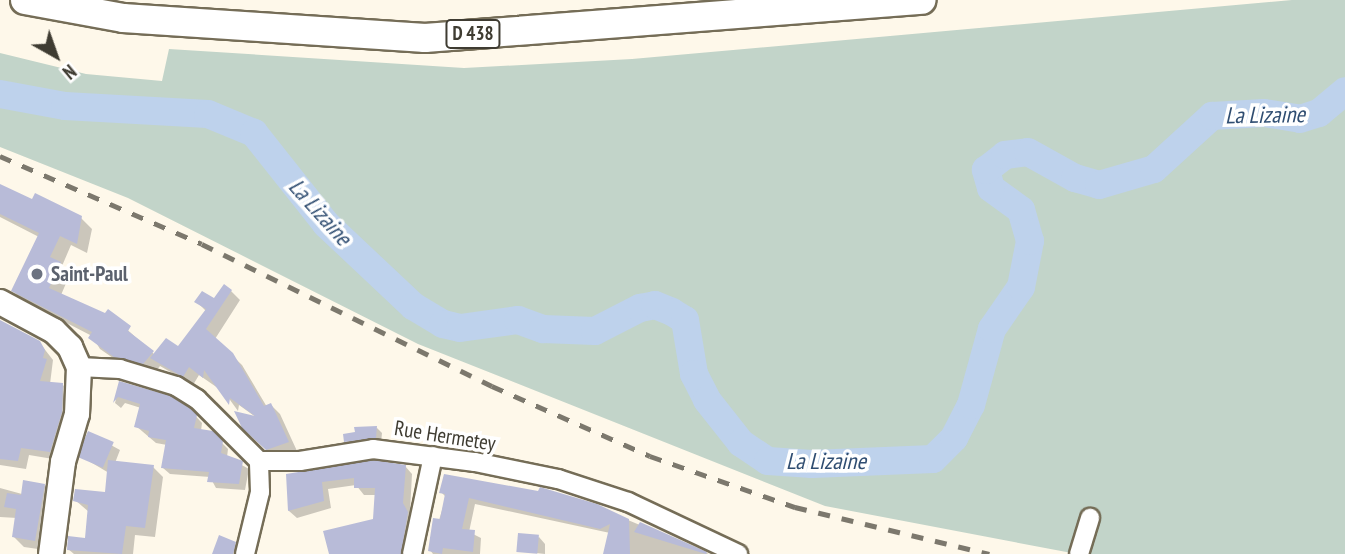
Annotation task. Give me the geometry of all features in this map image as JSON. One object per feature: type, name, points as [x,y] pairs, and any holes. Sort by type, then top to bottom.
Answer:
[{"type":"main road","name":"D 438","points":[[25,0],[123,18],[425,38],[922,0]]},
{"type":"street","points":[[0,302],[54,331],[70,347],[79,367],[77,414],[63,463],[51,554]]},
{"type":"street","points":[[79,367],[120,369],[176,386],[197,399],[258,461],[260,492],[245,554]]},
{"type":"street","name":"Rue Hermetey","points":[[258,461],[300,461],[373,449],[433,456],[558,479],[628,502],[738,554]]},
{"type":"street","points":[[412,554],[433,456]]},
{"type":"street","points":[[1079,554],[1090,518]]},
{"type":"green space","points":[[1292,0],[1345,0],[1345,554],[1077,554],[825,506],[418,344],[128,198],[0,147],[0,53],[86,74],[162,81],[169,49],[464,68],[632,59]]},
{"type":"building","points":[[0,184],[32,199],[35,193],[82,216],[77,244],[60,236],[50,257],[61,262],[49,288],[105,313],[108,309],[131,326],[128,331],[154,351],[143,364],[114,357],[88,338],[92,332],[11,291],[39,233],[0,214]]},
{"type":"building","points":[[224,284],[232,290],[206,329],[233,353],[264,406],[271,403],[289,442],[266,450],[242,428],[234,411],[255,416],[230,398],[229,405],[204,370],[203,378],[189,367],[183,377],[150,358],[166,338],[178,346],[206,309],[194,302],[202,291],[214,298]]},
{"type":"building","points":[[0,320],[40,341],[45,350],[43,358],[47,359],[40,381],[63,383],[62,412],[50,452],[21,448],[18,461],[0,459]]},
{"type":"building","points":[[119,381],[171,396],[190,408],[197,415],[194,428],[213,431],[223,441],[221,453],[243,461],[239,484],[207,482],[209,472],[161,468],[166,440],[148,437],[149,431],[134,427],[140,404],[118,397],[113,403]]},
{"type":"building","points":[[377,426],[376,438],[344,442],[343,434],[355,432],[354,427]]},
{"type":"building","points":[[88,431],[114,442],[103,468],[77,457]]},
{"type":"building","points":[[108,460],[154,465],[145,528],[126,526],[122,554],[67,550],[68,536],[85,538],[88,505],[73,501],[75,489],[105,492]]},
{"type":"building","points":[[373,460],[406,465],[403,503],[408,512],[401,554],[329,554],[323,531],[373,519],[375,488],[354,488],[354,478],[322,482],[324,501],[288,511],[286,474]]},
{"type":"building","points":[[444,474],[538,491],[540,487],[597,504],[629,519],[630,554],[603,554],[610,524],[600,529],[469,498],[462,529],[475,530],[473,552],[443,548],[442,554],[428,551],[433,518],[440,519],[445,494],[439,493]]},
{"type":"building","points":[[23,480],[45,484],[35,541],[12,537],[16,509],[4,507],[7,493],[21,495]]},
{"type":"building","points":[[640,522],[707,552],[706,554],[634,532]]},
{"type":"building","points":[[518,533],[539,535],[537,554],[516,552]]},
{"type":"building","points":[[219,535],[236,542],[233,554],[212,554]]},
{"type":"waterway","name":"La Lizaine","points":[[0,94],[65,106],[208,114],[254,133],[326,224],[413,306],[443,324],[460,328],[518,320],[543,329],[595,331],[640,308],[655,305],[672,312],[685,320],[694,374],[707,400],[741,443],[768,461],[812,464],[933,459],[954,438],[971,405],[992,329],[1021,287],[1030,241],[1021,210],[991,188],[986,170],[1005,155],[1028,152],[1075,178],[1099,185],[1154,169],[1212,116],[1264,113],[1300,119],[1319,113],[1345,91]]},
{"type":"railway","points":[[0,156],[202,244],[492,386],[650,456],[795,507],[989,554]]},
{"type":"place","name":"Saint-Paul","points":[[37,274]]}]
